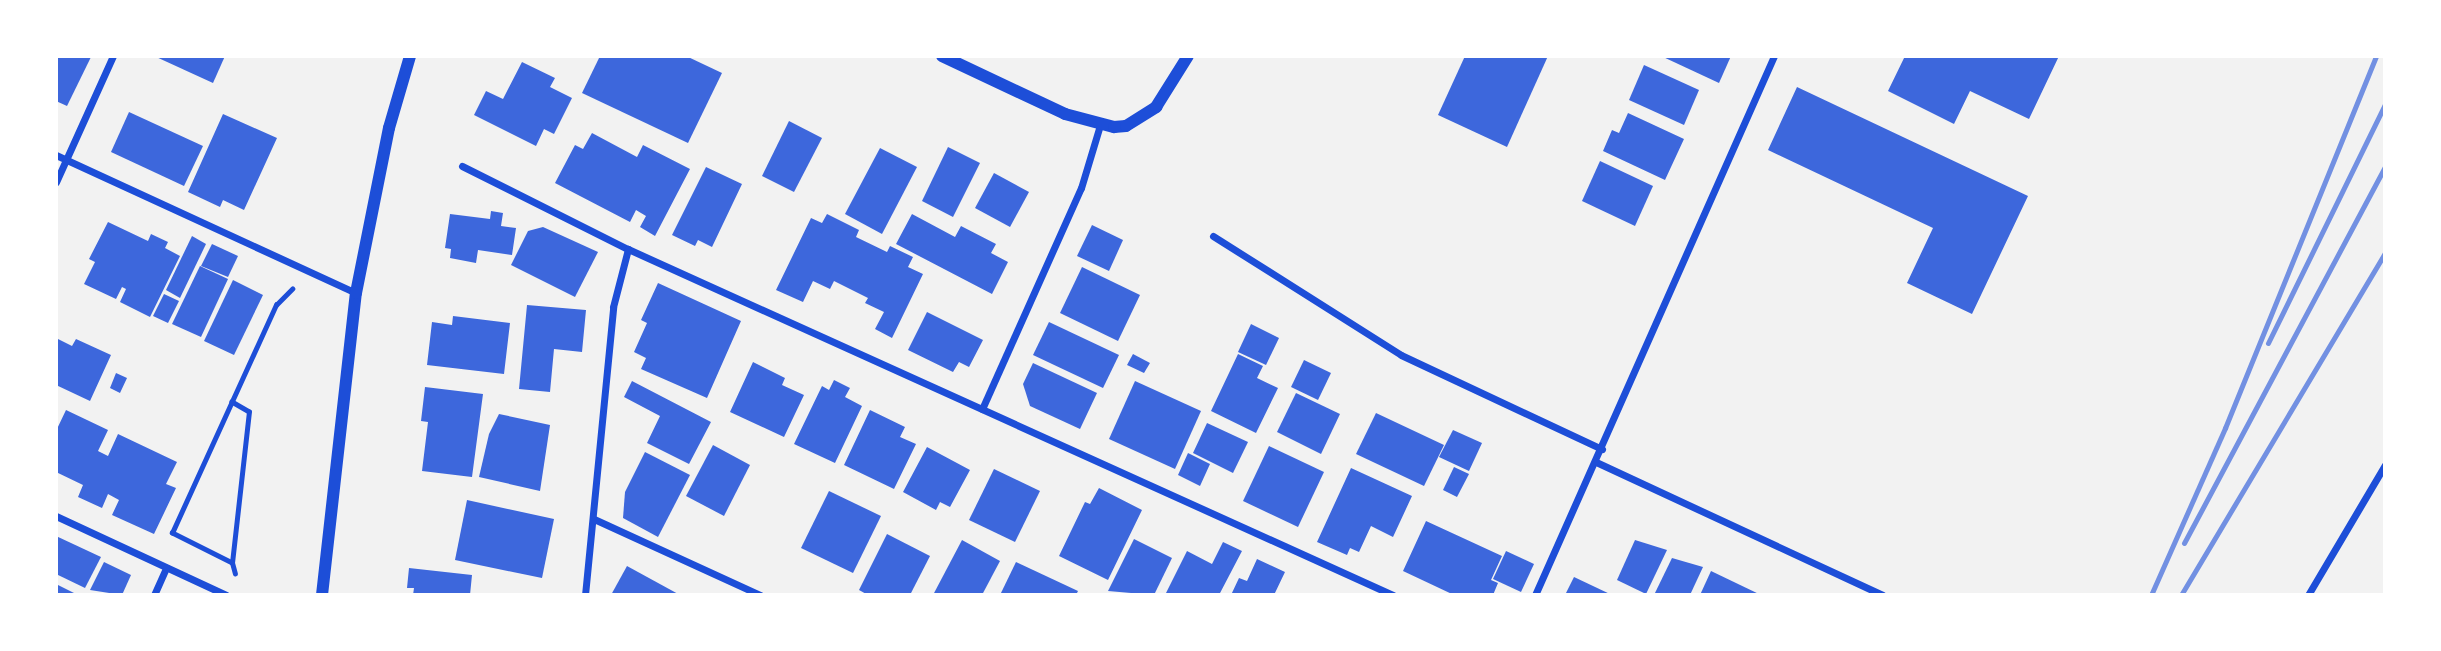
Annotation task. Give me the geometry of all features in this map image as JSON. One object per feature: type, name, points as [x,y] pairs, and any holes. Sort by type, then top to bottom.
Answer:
[{"type":"street","points":[[56,182],[113,56]]},
{"type":"street","points":[[322,595],[356,293],[386,141],[410,56]]},
{"type":"street","points":[[942,56],[1065,114],[1100,125],[1126,126],[1156,107],[1188,56]]},
{"type":"street","points":[[1535,595],[1596,463],[1774,56]]},
{"type":"street","points":[[982,409],[1081,188],[1100,125]]},
{"type":"street","points":[[56,155],[356,293]]},
{"type":"street","points":[[462,166],[628,249],[1393,595]]},
{"type":"street","points":[[1213,236],[1401,355],[1602,449]]},
{"type":"street","points":[[586,595],[613,307],[628,249]]},
{"type":"street","points":[[1596,463],[1883,595]]},
{"type":"street","points":[[2308,595],[2385,466]]},
{"type":"street","points":[[56,516],[226,595]]},
{"type":"street","points":[[594,519],[760,595]]},
{"type":"street","points":[[154,595],[166,568]]},
{"type":"path","points":[[232,563],[172,533],[276,304],[293,288]]},
{"type":"path","points":[[232,402],[249,412],[232,563],[237,584]]},
{"type":"building","points":[[56,56],[91,57],[67,106],[56,101]]},
{"type":"building","points":[[154,56],[225,56],[213,83]]},
{"type":"building","points":[[600,56],[686,56],[722,73],[688,143],[582,93]]},
{"type":"building","points":[[1465,56],[1548,56],[1507,147],[1438,115]]},
{"type":"building","points":[[1661,56],[1731,56],[1719,83]]},
{"type":"building","points":[[1905,56],[2059,56],[2029,119],[1970,91],[1954,124],[1888,91]]},
{"type":"building","points":[[522,62],[555,78],[550,87],[572,98],[554,134],[544,129],[536,146],[474,115],[486,91],[503,99]]},
{"type":"building","points":[[1644,65],[1699,90],[1684,125],[1629,100]]},
{"type":"building","points":[[1797,87],[2028,196],[1972,314],[1907,283],[1933,228],[1768,150]]},
{"type":"building","points":[[129,112],[203,146],[184,186],[111,152]]},
{"type":"building","points":[[1628,113],[1684,139],[1665,180],[1603,151],[1612,130],[1619,133]]},
{"type":"building","points":[[223,114],[277,138],[244,210],[223,200],[220,207],[188,192]]},
{"type":"building","points":[[789,121],[822,138],[794,192],[762,176]]},
{"type":"building","points":[[592,133],[637,157],[643,145],[690,169],[655,236],[640,227],[646,216],[636,210],[630,222],[555,183],[575,145],[583,149]]},
{"type":"building","points":[[948,147],[980,163],[953,217],[922,201]]},
{"type":"building","points":[[880,148],[917,167],[882,234],[845,214]]},
{"type":"building","points":[[1600,161],[1653,186],[1635,226],[1582,201]]},
{"type":"building","points":[[706,167],[742,184],[712,247],[698,240],[695,246],[672,235]]},
{"type":"building","points":[[994,173],[1029,192],[1010,227],[975,208]]},
{"type":"building","points":[[491,211],[503,213],[501,226],[516,228],[512,255],[478,250],[476,263],[450,258],[451,249],[445,248],[450,214],[490,219]]},
{"type":"building","points":[[827,214],[859,230],[856,237],[887,252],[890,246],[913,257],[908,267],[923,274],[892,338],[875,329],[884,312],[865,303],[868,298],[834,281],[830,289],[813,281],[803,302],[776,290],[811,218],[822,223]]},
{"type":"building","points":[[912,214],[955,237],[961,226],[996,244],[991,253],[1008,262],[992,294],[896,244]]},
{"type":"building","points":[[108,222],[148,241],[151,234],[168,242],[165,248],[180,256],[150,317],[120,302],[126,289],[122,287],[116,299],[84,284],[95,262],[89,259]]},
{"type":"building","points":[[1092,225],[1123,240],[1109,271],[1077,256]]},
{"type":"building","points":[[543,227],[598,252],[575,297],[511,265],[528,231]]},
{"type":"building","points":[[192,236],[206,244],[180,298],[166,290]]},
{"type":"building","points":[[212,244],[238,256],[228,277],[201,266]]},
{"type":"building","points":[[200,266],[228,279],[201,337],[172,324]]},
{"type":"building","points":[[1082,267],[1140,295],[1118,341],[1060,313]]},
{"type":"building","points":[[233,280],[263,295],[234,355],[204,341]]},
{"type":"building","points":[[658,283],[741,321],[707,398],[641,369],[646,358],[634,352],[647,323],[641,320]]},
{"type":"building","points":[[164,294],[179,301],[168,323],[153,316]]},
{"type":"building","points":[[527,305],[586,310],[582,352],[554,349],[550,392],[519,389]]},
{"type":"building","points":[[927,312],[983,340],[969,367],[959,362],[953,372],[908,350]]},
{"type":"building","points":[[453,316],[510,323],[504,374],[427,365],[432,322],[452,325]]},
{"type":"building","points":[[1049,322],[1119,355],[1103,388],[1033,355]]},
{"type":"building","points":[[1251,324],[1279,338],[1266,365],[1238,352]]},
{"type":"building","points":[[56,338],[72,346],[76,339],[111,355],[90,401],[56,385]]},
{"type":"building","points":[[1133,354],[1150,363],[1144,373],[1127,365]]},
{"type":"building","points":[[1238,354],[1263,366],[1257,378],[1278,388],[1256,433],[1211,411]]},
{"type":"building","points":[[1304,360],[1331,373],[1318,400],[1291,387]]},
{"type":"building","points":[[753,362],[785,378],[782,385],[804,395],[784,437],[730,412]]},
{"type":"building","points":[[1033,363],[1097,393],[1080,429],[1030,406],[1023,384]]},
{"type":"building","points":[[116,373],[127,378],[120,393],[110,388]]},
{"type":"building","points":[[834,380],[850,388],[845,397],[862,406],[835,463],[794,444],[822,386],[829,390]]},
{"type":"building","points":[[632,381],[711,422],[689,464],[647,443],[660,416],[624,397]]},
{"type":"building","points":[[1135,381],[1201,411],[1175,469],[1109,439]]},
{"type":"building","points":[[425,387],[483,394],[472,477],[422,471],[428,422],[421,421]]},
{"type":"building","points":[[1296,393],[1340,414],[1321,454],[1277,432]]},
{"type":"building","points":[[66,410],[108,430],[98,451],[108,456],[118,434],[177,462],[166,484],[176,488],[154,534],[112,515],[119,500],[108,494],[102,508],[78,497],[83,485],[56,472],[56,431]]},
{"type":"building","points":[[870,410],[905,427],[900,437],[916,444],[894,489],[844,465]]},
{"type":"building","points":[[1376,413],[1444,445],[1424,486],[1356,454]]},
{"type":"building","points":[[499,414],[550,425],[540,491],[479,477],[489,434]]},
{"type":"building","points":[[1207,423],[1248,442],[1233,473],[1193,453]]},
{"type":"building","points":[[1453,430],[1482,443],[1469,471],[1439,457]]},
{"type":"building","points":[[713,445],[750,465],[724,516],[686,496]]},
{"type":"building","points":[[1269,446],[1324,472],[1298,527],[1243,501]]},
{"type":"building","points":[[927,447],[970,470],[950,507],[940,502],[936,510],[903,492]]},
{"type":"building","points":[[645,452],[690,475],[658,537],[623,518],[625,492]]},
{"type":"building","points":[[1188,453],[1210,464],[1200,486],[1178,475]]},
{"type":"building","points":[[1454,467],[1469,474],[1457,497],[1443,490]]},
{"type":"building","points":[[1351,468],[1412,496],[1393,537],[1371,526],[1359,552],[1350,548],[1347,555],[1317,542]]},
{"type":"building","points":[[994,469],[1040,491],[1015,542],[969,520]]},
{"type":"building","points":[[1099,488],[1142,510],[1108,580],[1059,556],[1085,502],[1090,504]]},
{"type":"building","points":[[829,491],[881,516],[853,573],[801,548]]},
{"type":"building","points":[[467,500],[554,519],[542,578],[455,560]]},
{"type":"building","points":[[1426,521],[1502,556],[1491,580],[1498,583],[1493,595],[1454,595],[1403,571]]},
{"type":"building","points":[[887,534],[930,556],[910,595],[868,595],[859,590]]},
{"type":"building","points":[[56,536],[101,557],[85,588],[56,574]]},
{"type":"building","points":[[1134,539],[1172,558],[1154,595],[1108,591]]},
{"type":"building","points":[[962,540],[1000,561],[982,595],[933,595]]},
{"type":"building","points":[[1635,540],[1667,550],[1646,594],[1617,580]]},
{"type":"building","points":[[1223,542],[1242,551],[1219,595],[1165,595],[1187,551],[1212,564]]},
{"type":"building","points":[[1506,551],[1534,564],[1521,592],[1493,579]]},
{"type":"building","points":[[1672,558],[1703,567],[1690,595],[1654,595]]},
{"type":"building","points":[[1257,559],[1285,572],[1274,595],[1231,595],[1239,578],[1247,581]]},
{"type":"building","points":[[104,562],[131,575],[122,595],[90,590]]},
{"type":"building","points":[[1016,562],[1078,591],[1076,595],[1000,595]]},
{"type":"building","points":[[627,566],[680,595],[611,595]]},
{"type":"building","points":[[409,568],[472,575],[470,595],[413,595],[414,588],[407,588]]},
{"type":"building","points":[[1711,571],[1761,595],[1700,595]]},
{"type":"building","points":[[1574,577],[1612,595],[1565,595]]},
{"type":"building","points":[[56,584],[78,595],[56,595]]},
{"type":"railway","points":[[2151,595],[2225,428],[2376,56]]},
{"type":"railway","points":[[2268,343],[2385,104]]},
{"type":"railway","points":[[2184,543],[2385,167]]},
{"type":"railway","points":[[2181,595],[2385,253]]}]
